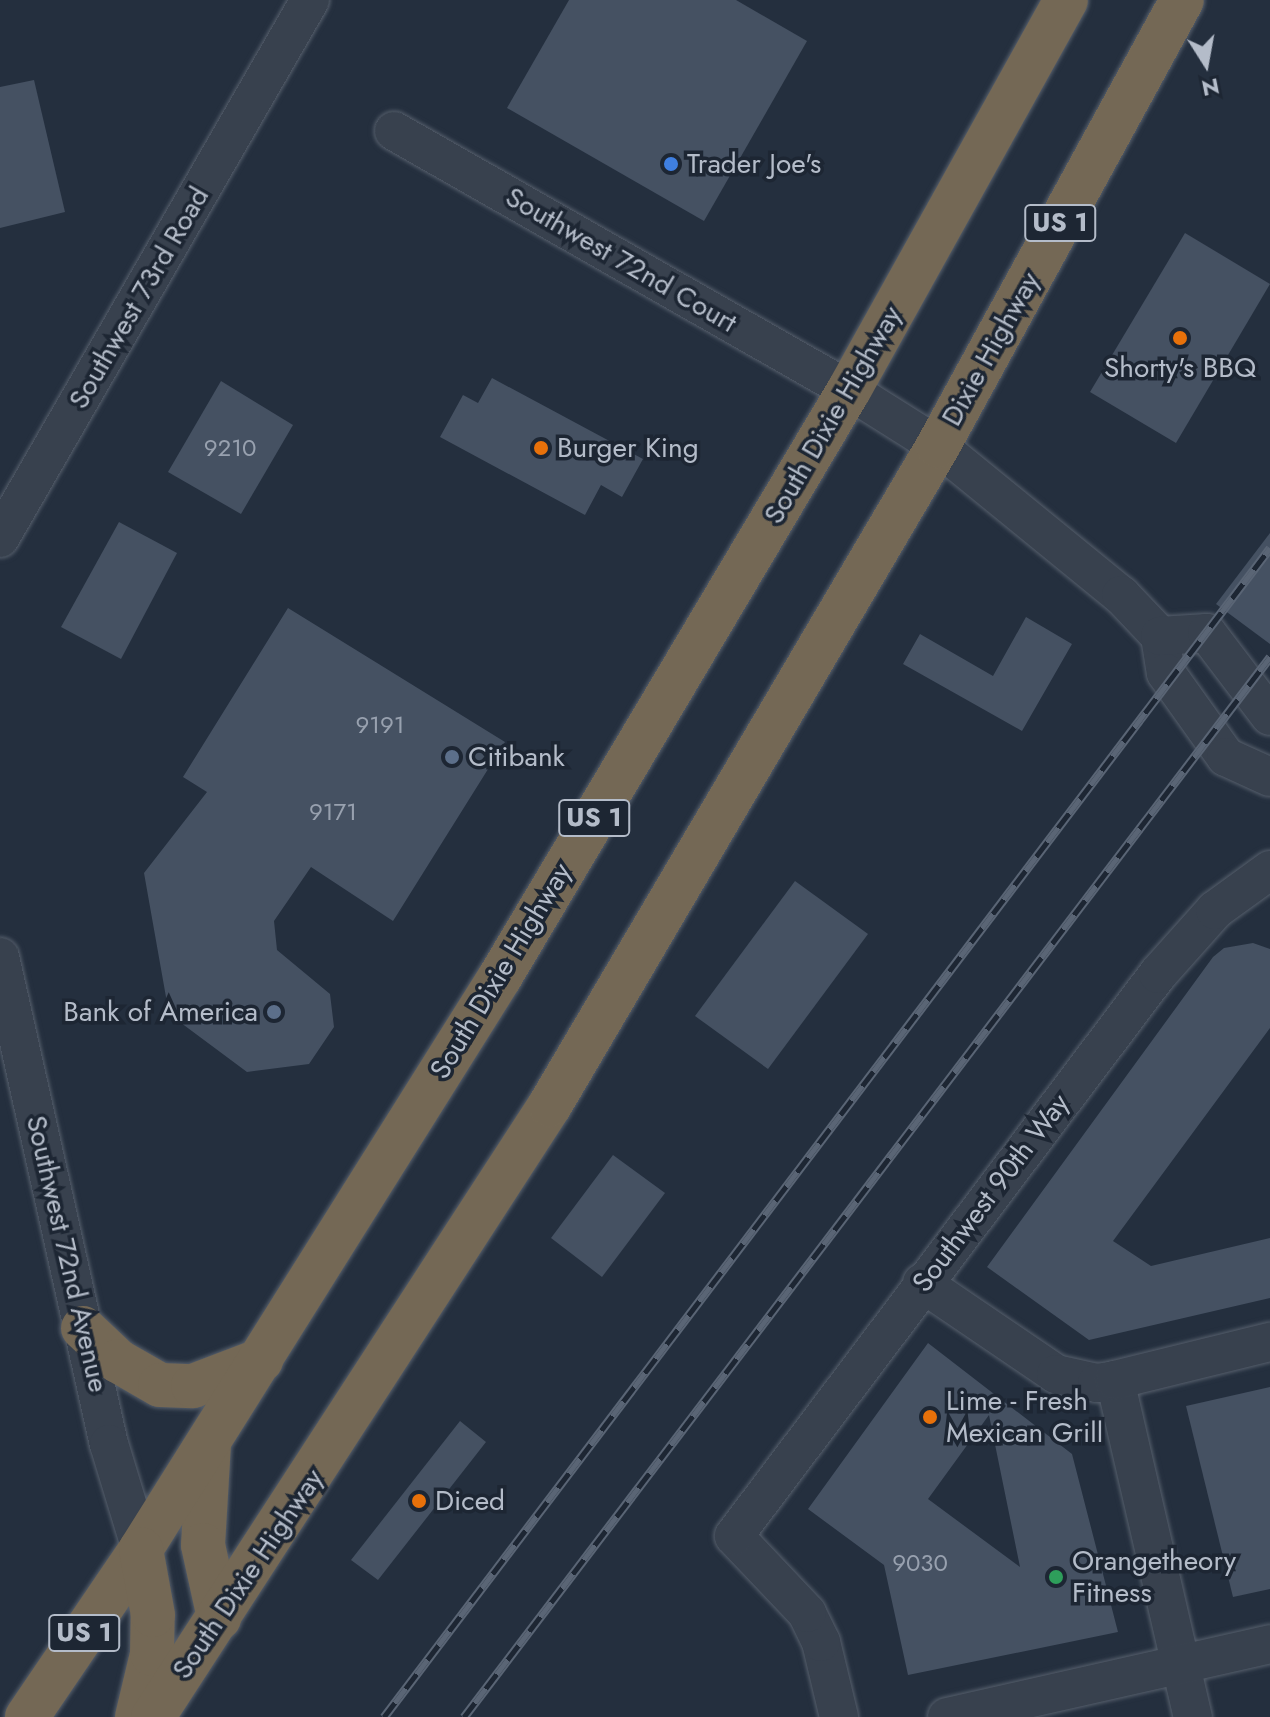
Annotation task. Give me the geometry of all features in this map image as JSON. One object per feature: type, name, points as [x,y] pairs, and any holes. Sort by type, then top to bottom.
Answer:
[{"type":"highway","name":"South Dixie Highway","points":[[27,1717],[141,1549],[500,977],[849,390],[1066,0]]},
{"type":"highway","name":"Dixie Highway","points":[[938,446],[1182,0]]},
{"type":"highway","name":"South Dixie Highway","points":[[153,1717],[550,1105],[938,446]]},
{"type":"highway","points":[[83,1328],[118,1361],[160,1385],[193,1386],[261,1360]]},
{"type":"highway","points":[[209,1438],[203,1545],[219,1618]]},
{"type":"highway","points":[[137,1717],[152,1641],[141,1549]]},
{"type":"street","name":"Southwest 73rd Road","points":[[0,538],[310,0]]},
{"type":"street","name":"Southwest 72nd Court","points":[[394,131],[849,390],[938,446],[1078,556],[1160,636]]},
{"type":"street","points":[[1270,716],[1207,633],[1160,636],[1166,673],[1226,757],[1270,777]]},
{"type":"street","name":"Southwest 90th Way","points":[[839,1717],[821,1642],[807,1613],[734,1536],[922,1283],[1188,939],[1230,896],[1270,870]]},
{"type":"street","name":"Southwest 72nd Avenue","points":[[0,957],[6,1009],[109,1444],[141,1549]]},
{"type":"street","points":[[922,1283],[1046,1369],[1075,1380],[1115,1380],[1270,1342]]},
{"type":"street","points":[[1115,1380],[1193,1717]]},
{"type":"street","points":[[947,1717],[1270,1644]]},
{"type":"building","name":"Trader Joe's","points":[[569,0],[736,0],[807,41],[704,221],[507,108]]},
{"type":"building","points":[[34,80],[65,212],[0,228],[0,87]]},
{"type":"building","name":"Shorty's BBQ","points":[[1185,233],[1270,284],[1176,443],[1090,392]]},
{"type":"building","name":"Burger King","points":[[492,378],[643,459],[622,497],[601,485],[585,515],[440,437],[463,395],[478,403]]},
{"type":"building","points":[[221,381],[293,425],[241,514],[168,472]]},
{"type":"building","points":[[119,522],[177,553],[121,659],[61,627]]},
{"type":"building","points":[[1270,533],[1270,644],[1216,604]]},
{"type":"building","points":[[288,608],[505,742],[393,921],[311,867],[274,921],[277,950],[330,994],[334,1027],[309,1064],[247,1072],[169,1014],[144,873],[207,792],[183,777]]},
{"type":"building","points":[[1026,617],[1072,644],[1022,731],[903,664],[920,634],[993,676]]},
{"type":"building","points":[[795,881],[868,934],[768,1069],[695,1016]]},
{"type":"building","points":[[1253,943],[1270,949],[1270,1028],[1113,1241],[1151,1266],[1270,1238],[1270,1298],[1089,1340],[987,1267],[1213,957],[1224,948]]},
{"type":"building","points":[[613,1155],[665,1193],[602,1277],[551,1238]]},
{"type":"building","points":[[928,1343],[1072,1454],[1118,1632],[908,1675],[884,1565],[808,1509]],"holes":[[[989,1415],[1020,1567],[928,1499]]]},
{"type":"building","points":[[1270,1387],[1270,1589],[1233,1597],[1186,1406]]},
{"type":"building","name":"Diced","points":[[460,1421],[486,1442],[378,1580],[351,1560]]},
{"type":"railway","points":[[384,1717],[1270,548]]},
{"type":"railway","points":[[464,1717],[1270,657]]},
{"type":"place","name":"Trader Joe's","points":[[671,164]]},
{"type":"place","name":"Shorty's BBQ","points":[[1180,338]]},
{"type":"place","name":"Burger King","points":[[541,448]]},
{"type":"place","name":"Citibank","points":[[452,757]]},
{"type":"place","name":"Bank of America","points":[[274,1012]]},
{"type":"place","name":"Lime - Fresh Mexican Grill","points":[[930,1417]]},
{"type":"place","name":"Diced","points":[[419,1501]]},
{"type":"place","name":"Orangetheory Fitness","points":[[1056,1577]]}]
